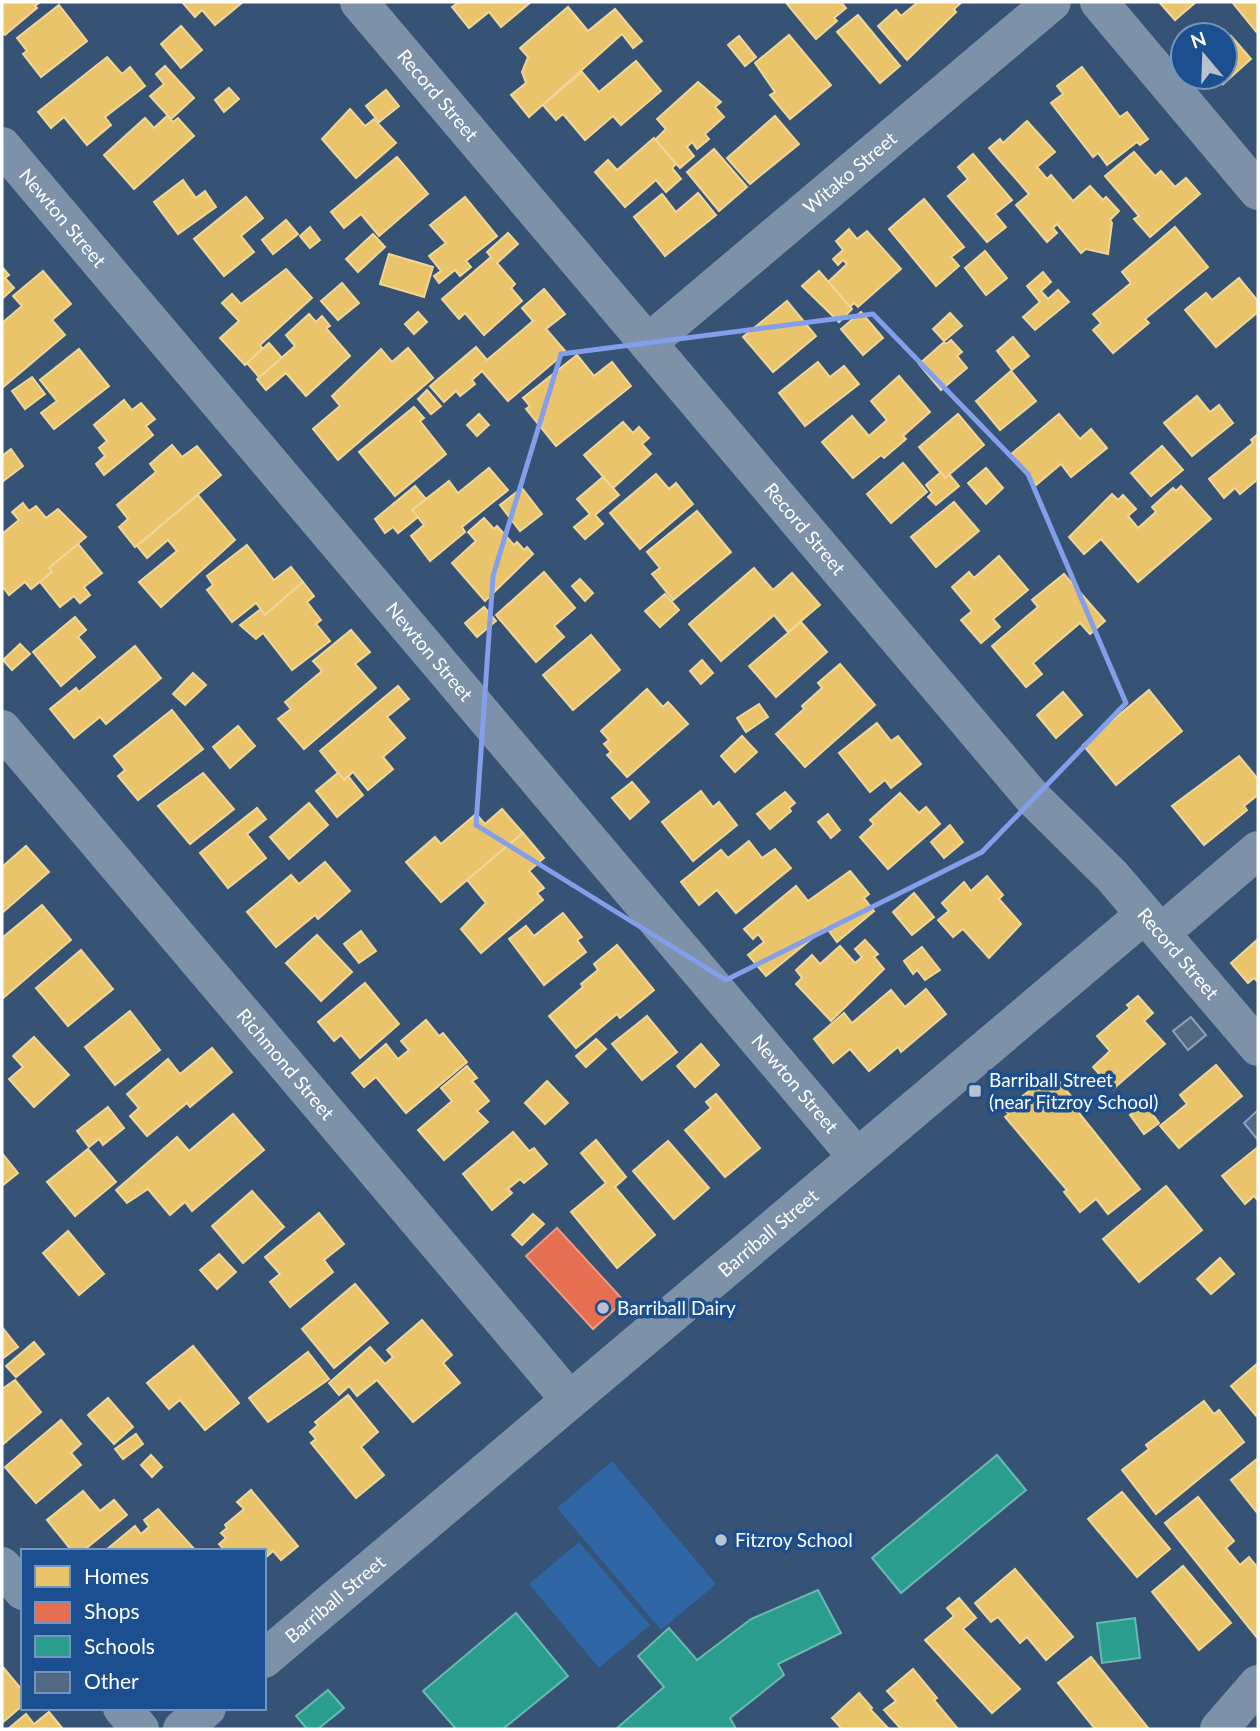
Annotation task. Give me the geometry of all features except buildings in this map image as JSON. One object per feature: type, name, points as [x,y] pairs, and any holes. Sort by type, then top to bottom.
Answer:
[{"type":"street","name":"Record Street","points":[[359,2],[1032,797],[1112,876],[1258,1047]]},
{"type":"street","name":"Witako Street","points":[[648,343],[1052,2]]},
{"type":"street","points":[[1099,2],[1258,191]]},
{"type":"street","name":"Newton Street","points":[[2,146],[857,1157]]},
{"type":"street","name":"Richmond Street","points":[[2,729],[570,1400]]},
{"type":"street","name":"Barriball Street","points":[[266,1657],[857,1157],[1153,924],[1258,850]]},
{"type":"street","points":[[2,1566],[21,1589]]},
{"type":"street","points":[[1219,1729],[1258,1684]]},
{"type":"street","points":[[124,1710],[140,1729]]},
{"type":"street","points":[[182,1729],[205,1710]]},
{"type":"highlighted area","points":[[873,314],[1028,474],[1126,703],[982,852],[726,980],[476,825],[493,576],[561,354]]},
{"type":"shaded area","points":[[612,1461],[716,1584],[661,1630],[557,1508]]},
{"type":"shaded area","points":[[579,1542],[650,1625],[599,1668],[529,1584]]},
{"type":"place","name":"Barriball Street (near Fitzroy School)","points":[[975,1091]]},
{"type":"place","name":"Barriball Dairy","points":[[603,1308]]},
{"type":"place","name":"Fitzroy School","points":[[721,1540]]}]
